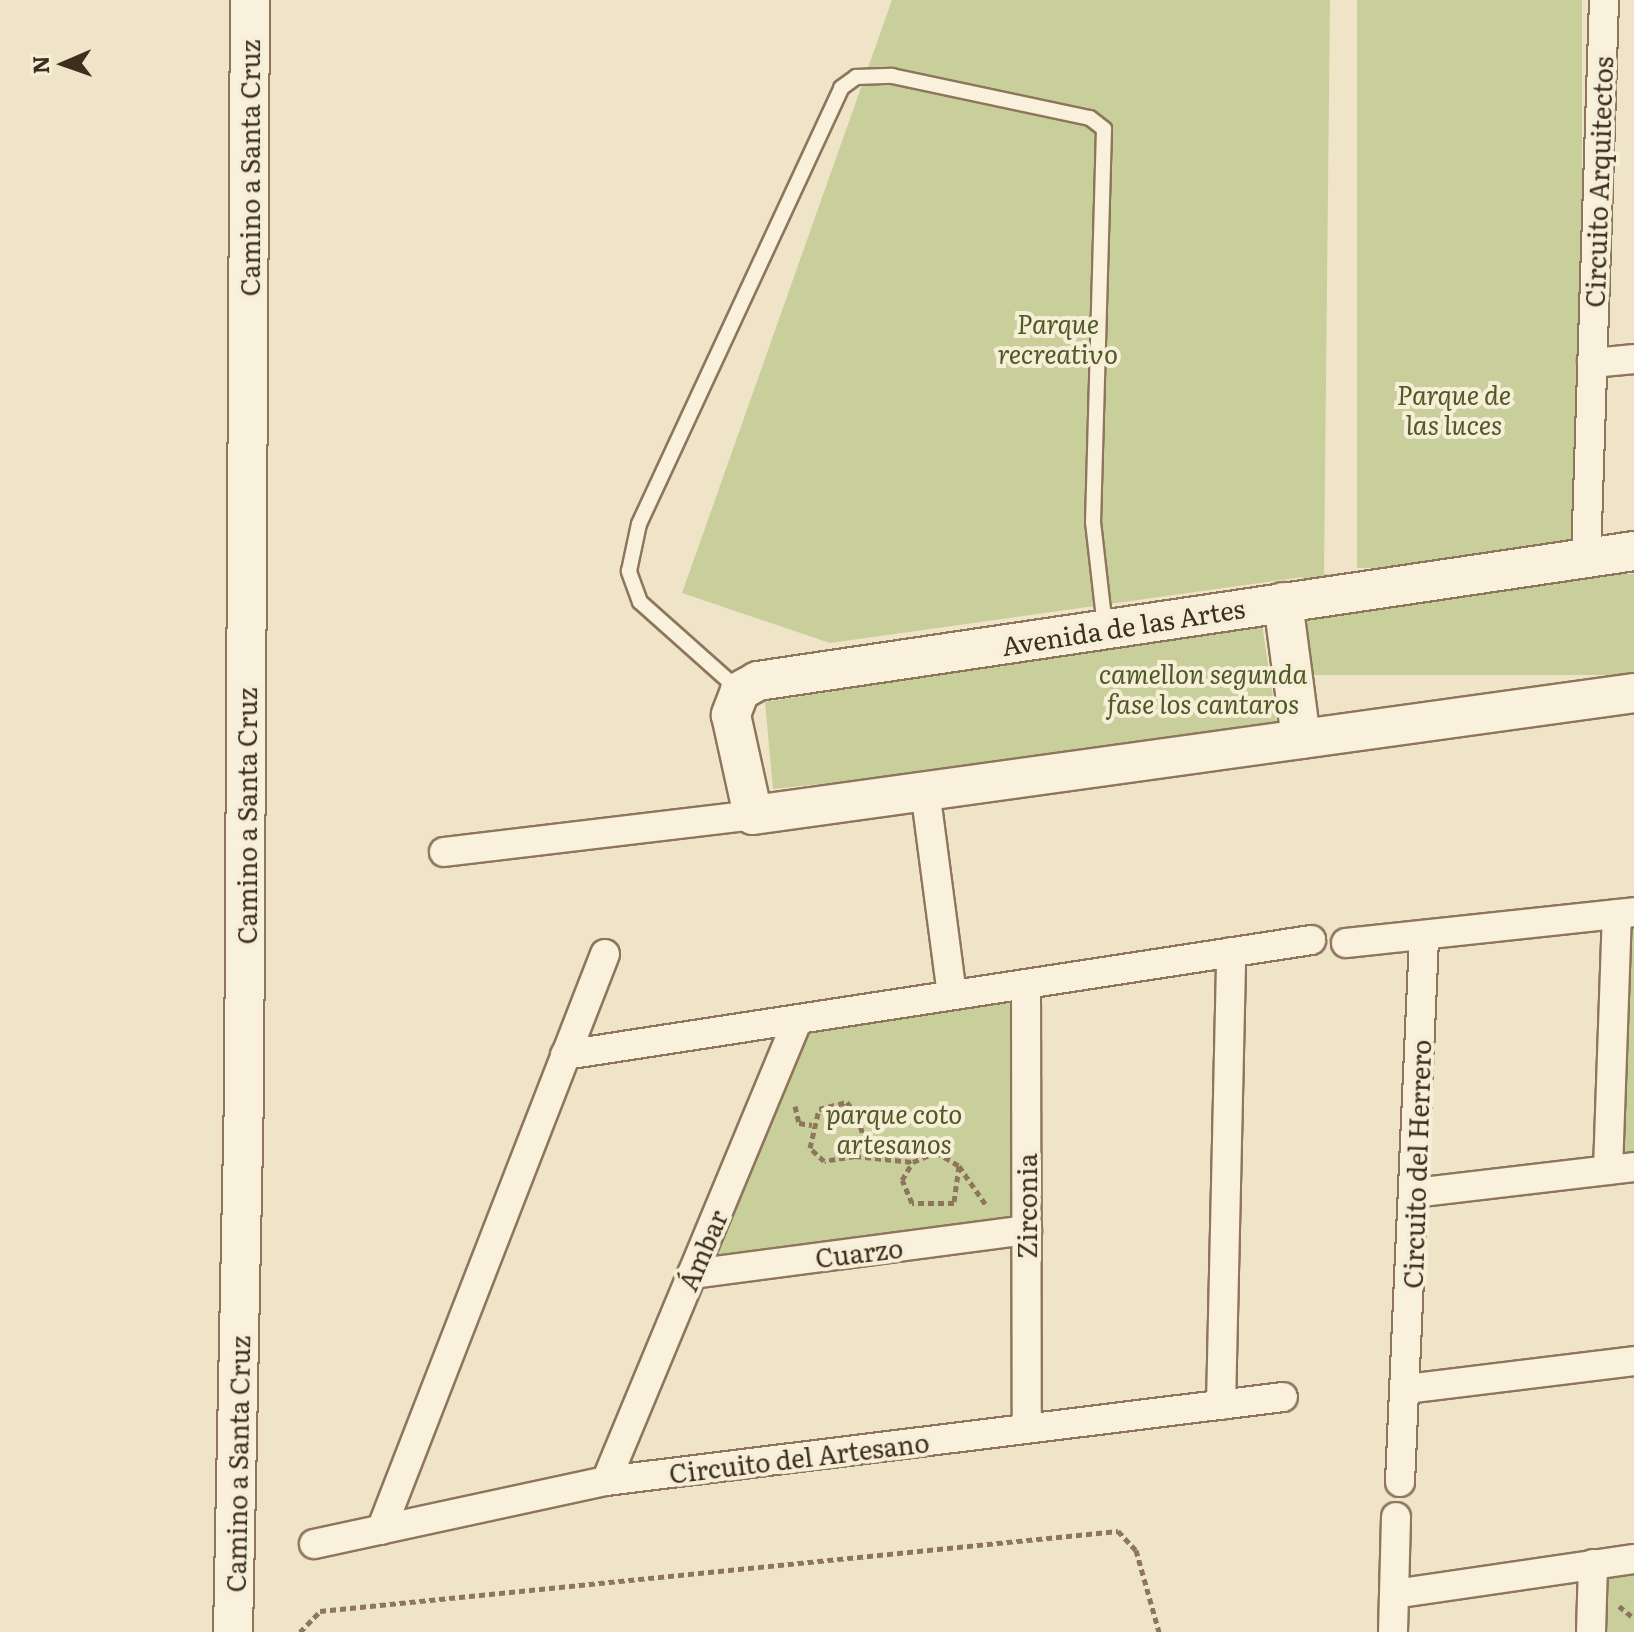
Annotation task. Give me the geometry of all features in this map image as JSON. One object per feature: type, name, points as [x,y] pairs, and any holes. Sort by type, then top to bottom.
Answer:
[{"type":"street","name":"Camino a Santa Cruz","points":[[233,1632],[245,1078],[250,0]]},
{"type":"street","name":"Circuito Arquitectos","points":[[1586,558],[1604,0]]},
{"type":"street","points":[[1592,363],[1634,359]]},
{"type":"street","name":"Avenida de las Artes","points":[[740,691],[758,681],[1634,551]]},
{"type":"street","points":[[1283,602],[1301,739]]},
{"type":"street","points":[[740,691],[731,715],[753,815]]},
{"type":"street","points":[[444,852],[753,815],[1634,693]]},
{"type":"street","points":[[925,790],[952,994]]},
{"type":"street","points":[[1346,943],[1424,939],[1625,913],[1621,1168],[1414,1193]]},
{"type":"street","name":"Circuito del Herrero","points":[[1400,1482],[1407,1389],[1424,939]]},
{"type":"street","points":[[565,1055],[1311,940]]},
{"type":"street","points":[[1221,1405],[1231,952]]},
{"type":"street","points":[[381,1530],[605,954]]},
{"type":"street","name":"Zirconia","points":[[1026,984],[1027,1428]]},
{"type":"street","name":"Ámbar","points":[[606,1481],[798,1019]]},
{"type":"street","name":"Cuarzo","points":[[692,1274],[1027,1230]]},
{"type":"street","points":[[1407,1389],[1634,1361]]},
{"type":"street","name":"Circuito del Artesano","points":[[314,1544],[606,1481],[1283,1397]]},
{"type":"street","points":[[1393,1632],[1396,1517]]},
{"type":"street","points":[[1394,1594],[1634,1559]]},
{"type":"street","points":[[1591,1632],[1593,1564]]},
{"type":"lane","points":[[740,691],[640,602],[629,571],[639,524],[841,88],[856,77],[892,76],[1090,118],[1104,129],[1093,522],[1105,629]]},
{"type":"path","points":[[855,1156],[864,1139],[847,1102],[819,1109],[810,1148],[824,1161],[855,1156],[913,1162],[936,1152],[959,1166],[1001,1221],[1027,1230]]},
{"type":"path","points":[[913,1162],[902,1180],[912,1203],[936,1208],[954,1203],[959,1166]]},
{"type":"path","points":[[300,1632],[320,1611],[1118,1531],[1136,1550],[1159,1632]]},
{"type":"green space","name":"Parque recreativo","points":[[892,0],[1330,0],[1324,574],[830,643],[682,593]]},
{"type":"green space","name":"Parque de las luces","points":[[1357,0],[1582,0],[1582,568],[1357,568]]},
{"type":"green space","points":[[1302,574],[1634,574],[1634,675],[1302,675]]},
{"type":"green space","name":"camellon segunda fase los cantaros","points":[[1262,624],[1277,725],[1257,737],[773,789],[765,702]]},
{"type":"green space","points":[[1634,916],[1634,1165],[1610,1169],[1619,918]]},
{"type":"green space","name":"parque coto artesanos","points":[[1019,992],[1022,1224],[698,1271],[802,1024]]},
{"type":"green space","points":[[1595,1562],[1634,1562],[1634,1632],[1595,1632]]}]
